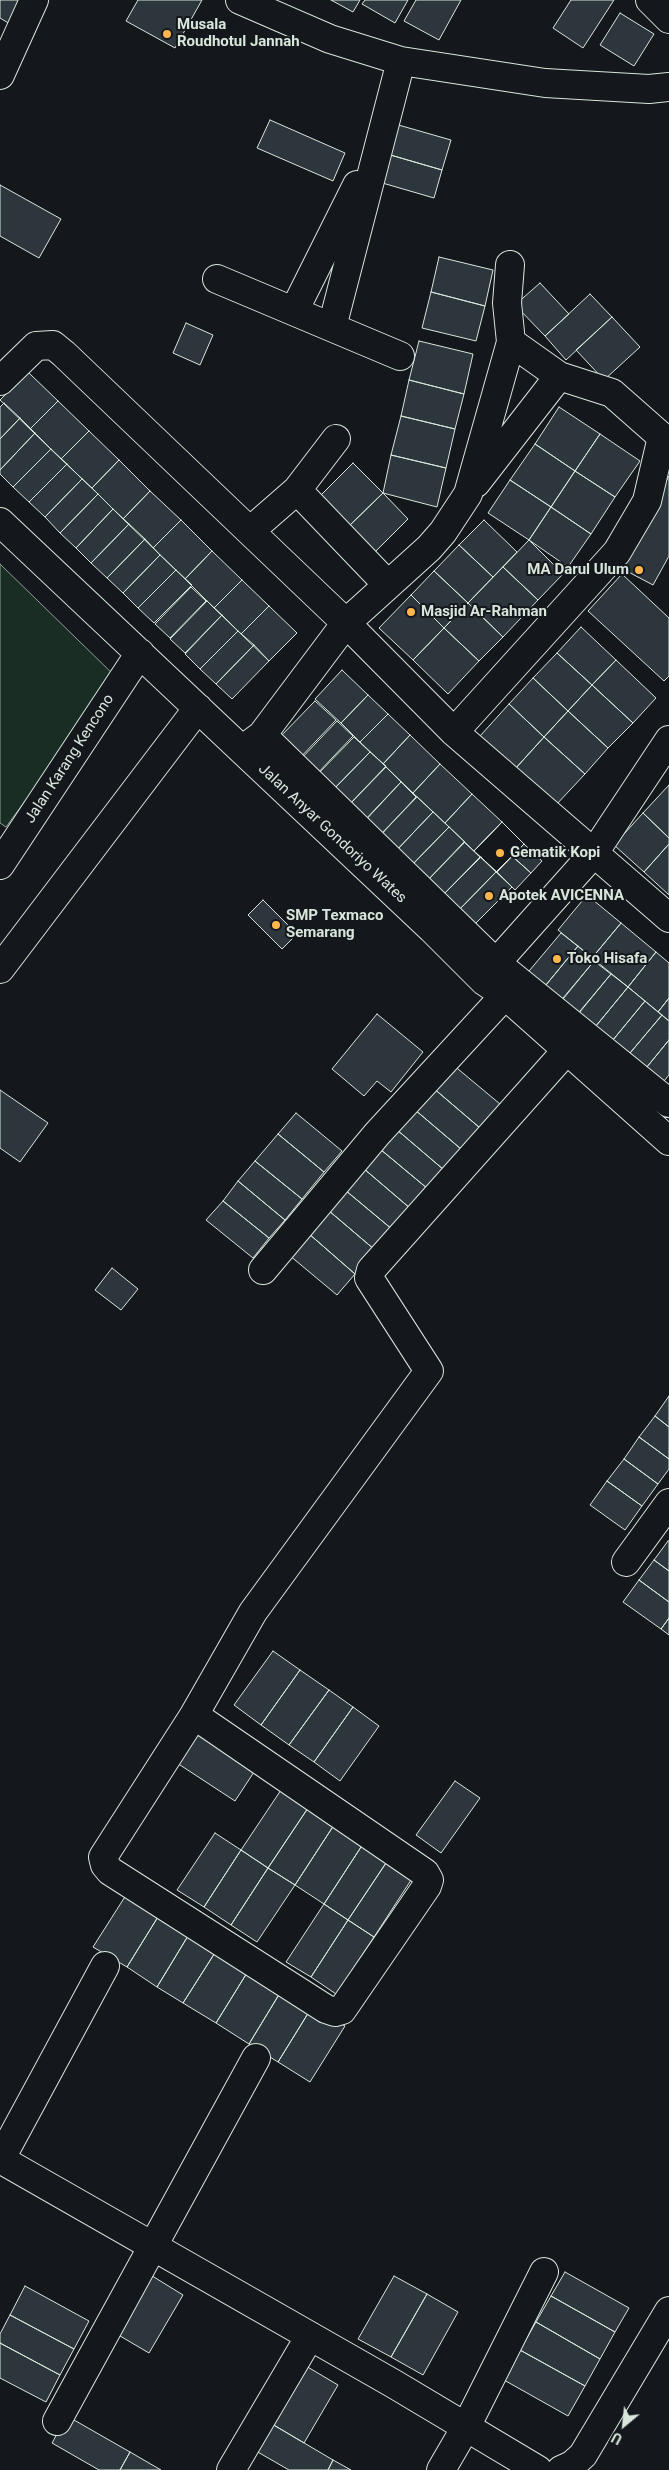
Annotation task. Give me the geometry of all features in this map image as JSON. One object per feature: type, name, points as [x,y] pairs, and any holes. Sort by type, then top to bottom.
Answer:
[{"type":"street","points":[[0,75],[34,0]]},
{"type":"street","points":[[240,0],[330,39],[401,60],[545,84],[649,89],[669,87]]},
{"type":"street","points":[[650,0],[669,19]]},
{"type":"street","points":[[332,327],[401,60]]},
{"type":"street","points":[[294,312],[382,135]]},
{"type":"street","points":[[468,494],[511,342],[508,303],[510,264]]},
{"type":"street","points":[[216,279],[400,356]]},
{"type":"street","points":[[454,732],[617,552],[647,501],[662,437],[612,393],[558,376],[511,342]]},
{"type":"street","points":[[0,381],[36,346],[53,345],[346,623],[454,732],[669,918]]},
{"type":"street","points":[[252,742],[346,623],[443,532],[468,494],[558,376]]},
{"type":"street","points":[[250,532],[298,490],[336,439]]},
{"type":"street","points":[[298,490],[388,585]]},
{"type":"street","name":"Jalan Anyar Gondoriyo Wates","points":[[0,522],[198,708],[252,742],[568,1050],[669,1141]]},
{"type":"street","name":"Jalan Karang Kencono","points":[[0,865],[140,653]]},
{"type":"street","points":[[0,969],[198,708]]},
{"type":"street","points":[[264,1270],[377,1134],[594,853],[669,741]]},
{"type":"street","points":[[495,980],[669,1103]]},
{"type":"street","points":[[194,1715],[425,1873],[429,1880],[427,1886],[342,2010],[335,2012],[326,2010],[110,1871],[105,1865],[103,1857],[194,1715],[253,1612],[429,1371],[369,1278],[371,1270],[568,1050]]},
{"type":"street","points":[[626,1562],[669,1503]]},
{"type":"street","points":[[106,1966],[0,2159],[310,2336],[538,2470]]},
{"type":"street","points":[[57,2421],[256,2058]]},
{"type":"street","points":[[441,2470],[466,2427],[544,2272]]},
{"type":"street","points":[[561,2470],[572,2465],[583,2455],[669,2311]]},
{"type":"street","points":[[231,2470],[310,2336]]},
{"type":"green space","points":[[0,564],[116,677],[6,827],[0,823]]},
{"type":"building","points":[[0,0],[30,0],[15,27],[0,18]]},
{"type":"building","name":"Musala Roudhotul Jannah","points":[[138,0],[202,0],[175,48],[126,21]]},
{"type":"building","points":[[331,0],[360,0],[353,12]]},
{"type":"building","points":[[365,0],[408,0],[395,23],[362,4]]},
{"type":"building","points":[[416,0],[461,0],[439,40],[404,21]]},
{"type":"building","points":[[571,0],[614,0],[583,48],[553,28]]},
{"type":"building","points":[[620,13],[654,34],[634,66],[600,45]]},
{"type":"building","points":[[270,120],[345,153],[333,181],[257,148]]},
{"type":"building","points":[[395,124],[451,140],[442,170],[387,154]]},
{"type":"building","points":[[387,154],[442,170],[434,198],[379,182]]},
{"type":"building","points":[[0,185],[61,219],[39,258],[0,236]]},
{"type":"building","points":[[439,257],[493,270],[485,306],[431,292]]},
{"type":"building","points":[[540,283],[569,314],[545,336],[515,305]]},
{"type":"building","points":[[431,292],[485,306],[476,341],[422,328]]},
{"type":"building","points":[[590,294],[612,317],[566,360],[545,336]]},
{"type":"building","points":[[612,317],[640,347],[604,380],[576,350]]},
{"type":"building","points":[[186,323],[213,335],[200,365],[173,353]]},
{"type":"building","points":[[419,341],[473,354],[464,394],[409,380]]},
{"type":"building","points":[[28,372],[58,401],[30,429],[0,400]]},
{"type":"building","points":[[409,380],[464,394],[455,429],[401,416]]},
{"type":"building","points":[[58,401],[89,431],[61,459],[30,429]]},
{"type":"building","points":[[4,403],[20,418],[0,439],[0,407]]},
{"type":"building","points":[[559,407],[600,434],[575,471],[535,444]]},
{"type":"building","points":[[401,416],[455,429],[446,468],[391,455]]},
{"type":"building","points":[[20,418],[35,433],[0,470],[0,439]]},
{"type":"building","points":[[89,431],[119,460],[92,488],[61,459]]},
{"type":"building","points":[[35,433],[51,449],[13,487],[0,474],[0,470]]},
{"type":"building","points":[[600,434],[640,461],[615,497],[575,471]]},
{"type":"building","points":[[535,444],[575,471],[551,507],[510,480]]},
{"type":"building","points":[[51,449],[67,464],[29,502],[13,487]]},
{"type":"building","points":[[391,455],[446,468],[437,507],[383,493]]},
{"type":"building","points":[[119,460],[150,491],[123,519],[92,488]]},
{"type":"building","points":[[353,463],[383,493],[347,528],[318,498]]},
{"type":"building","points":[[67,464],[82,479],[45,517],[29,502]]},
{"type":"building","points":[[575,471],[615,497],[591,534],[551,507]]},
{"type":"building","points":[[669,476],[669,556],[653,585],[619,567]]},
{"type":"building","points":[[82,479],[98,494],[60,533],[45,517]]},
{"type":"building","points":[[510,480],[551,507],[529,540],[488,513]]},
{"type":"building","points":[[150,491],[181,520],[153,548],[123,519]]},
{"type":"building","points":[[383,493],[408,519],[373,554],[347,528]]},
{"type":"building","points":[[98,494],[113,509],[76,548],[60,533]]},
{"type":"building","points":[[551,507],[591,534],[568,567],[529,540]]},
{"type":"building","points":[[113,509],[129,524],[91,563],[76,548]]},
{"type":"building","points":[[181,520],[212,551],[185,579],[153,548]]},
{"type":"building","points":[[484,520],[517,552],[493,577],[459,545]]},
{"type":"building","points":[[129,524],[145,539],[107,578],[91,563]]},
{"type":"building","points":[[145,539],[160,555],[123,593],[107,578]]},
{"type":"building","points":[[529,540],[563,574],[538,600],[503,567]]},
{"type":"building","points":[[459,545],[493,577],[468,603],[434,571]]},
{"type":"building","points":[[212,551],[242,580],[214,608],[185,579]]},
{"type":"building","points":[[160,555],[176,570],[138,608],[123,593]]},
{"type":"building","points":[[503,567],[538,600],[503,637],[468,603]]},
{"type":"building","points":[[176,570],[192,585],[154,623],[138,608]]},
{"type":"building","points":[[434,571],[468,603],[444,628],[411,595]]},
{"type":"building","points":[[622,574],[669,618],[669,676],[664,681],[588,611]]},
{"type":"building","points":[[242,580],[269,606],[241,634],[214,608]]},
{"type":"building","points":[[191,587],[206,601],[170,638],[155,624]]},
{"type":"building","name":"Masjid Ar-Rahman","points":[[411,595],[444,628],[413,660],[379,628]]},
{"type":"building","points":[[207,601],[222,615],[185,653],[170,639]]},
{"type":"building","points":[[468,603],[503,637],[479,661],[444,628]]},
{"type":"building","points":[[269,606],[297,633],[269,661],[241,634]]},
{"type":"building","points":[[222,615],[238,631],[200,669],[185,654]]},
{"type":"building","points":[[581,627],[616,660],[592,685],[557,653]]},
{"type":"building","points":[[444,628],[479,661],[448,694],[413,660]]},
{"type":"building","points":[[238,631],[254,645],[216,684],[200,669]]},
{"type":"building","points":[[254,645],[269,661],[232,699],[216,684]]},
{"type":"building","points":[[557,653],[592,685],[568,711],[533,678]]},
{"type":"building","points":[[616,660],[656,698],[633,723],[592,685]]},
{"type":"building","points":[[342,670],[368,695],[341,723],[315,699]]},
{"type":"building","points":[[533,678],[568,711],[544,737],[509,704]]},
{"type":"building","points":[[592,685],[633,723],[608,748],[568,711]]},
{"type":"building","points":[[368,695],[388,714],[360,742],[341,723]]},
{"type":"building","points":[[315,701],[336,720],[297,761],[276,741]]},
{"type":"building","points":[[509,704],[544,737],[515,769],[480,736]]},
{"type":"building","points":[[568,711],[608,748],[585,774],[544,737]]},
{"type":"building","points":[[388,714],[410,735],[383,764],[360,742]]},
{"type":"building","points":[[337,721],[353,736],[314,777],[298,762]]},
{"type":"building","points":[[410,735],[440,764],[413,793],[383,764]]},
{"type":"building","points":[[354,737],[370,752],[331,792],[315,777]]},
{"type":"building","points":[[544,737],[585,774],[555,806],[515,769]]},
{"type":"building","points":[[370,752],[386,766],[347,807],[331,792]]},
{"type":"building","points":[[440,764],[472,794],[445,823],[413,793]]},
{"type":"building","points":[[386,767],[401,782],[363,822],[347,807]]},
{"type":"building","points":[[401,782],[416,797],[379,837],[363,823]]},
{"type":"building","points":[[669,785],[669,838],[643,813]]},
{"type":"building","points":[[472,794],[502,822],[474,851],[445,823]]},
{"type":"building","points":[[417,797],[433,812],[394,853],[378,837]]},
{"type":"building","points":[[433,812],[449,827],[410,867],[394,853]]},
{"type":"building","points":[[643,813],[669,838],[669,844],[644,872],[614,845]]},
{"type":"building","points":[[502,822],[524,844],[497,872],[474,851]]},
{"type":"building","points":[[502,822],[524,844],[496,872],[474,851]]},
{"type":"building","points":[[449,827],[465,842],[426,882],[410,867]]},
{"type":"building","points":[[464,842],[480,857],[441,897],[426,882]]},
{"type":"building","points":[[524,844],[542,861],[531,873],[512,856]]},
{"type":"building","points":[[669,844],[669,895],[644,872]]},
{"type":"building","points":[[512,856],[531,873],[515,890],[497,872]]},
{"type":"building","points":[[481,857],[496,872],[457,912],[441,897]]},
{"type":"building","points":[[496,872],[512,887],[472,927],[457,912]]},
{"type":"building","points":[[587,895],[621,923],[592,958],[558,930]]},
{"type":"building","points":[[263,900],[297,934],[282,949],[248,915]]},
{"type":"building","points":[[621,923],[656,952],[628,987],[592,958]]},
{"type":"building","points":[[561,933],[578,946],[541,991],[524,977]]},
{"type":"building","points":[[578,946],[595,960],[558,1004],[541,991]]},
{"type":"building","points":[[656,952],[669,963],[669,998],[658,1012],[628,987]]},
{"type":"building","points":[[594,961],[611,974],[575,1017],[559,1004]]},
{"type":"building","points":[[611,974],[628,987],[591,1032],[575,1018]]},
{"type":"building","points":[[628,987],[645,1001],[608,1046],[591,1032]]},
{"type":"building","points":[[669,998],[669,1021],[658,1012]]},
{"type":"building","points":[[645,1001],[662,1015],[625,1059],[608,1046]]},
{"type":"building","points":[[377,1014],[423,1052],[391,1092],[377,1081],[364,1096],[332,1069]]},
{"type":"building","points":[[662,1015],[669,1021],[669,1040],[642,1073],[625,1059]]},
{"type":"building","points":[[669,1040],[669,1075],[659,1087],[642,1073]]},
{"type":"building","points":[[452,1064],[500,1104],[480,1128],[432,1087]]},
{"type":"building","points":[[432,1087],[480,1128],[461,1149],[414,1109]]},
{"type":"building","points":[[0,1090],[48,1123],[20,1162],[0,1148]]},
{"type":"building","points":[[414,1109],[461,1149],[444,1170],[396,1129]]},
{"type":"building","points":[[296,1113],[342,1151],[324,1172],[278,1134]]},
{"type":"building","points":[[396,1129],[444,1170],[428,1189],[380,1149]]},
{"type":"building","points":[[278,1134],[324,1172],[302,1199],[255,1161]]},
{"type":"building","points":[[380,1149],[428,1189],[411,1209],[363,1168]]},
{"type":"building","points":[[255,1161],[302,1199],[285,1220],[238,1181]]},
{"type":"building","points":[[363,1168],[411,1209],[393,1230],[345,1190]]},
{"type":"building","points":[[238,1181],[285,1220],[269,1238],[223,1201]]},
{"type":"building","points":[[345,1190],[393,1230],[375,1250],[328,1210]]},
{"type":"building","points":[[223,1201],[269,1238],[253,1258],[206,1220]]},
{"type":"building","points":[[328,1210],[375,1250],[355,1274],[308,1233]]},
{"type":"building","points":[[308,1233],[355,1274],[337,1295],[289,1255]]},
{"type":"building","points":[[112,1268],[138,1289],[121,1310],[95,1290]]},
{"type":"building","points":[[669,1396],[669,1427],[655,1416]]},
{"type":"building","points":[[655,1416],[669,1427],[669,1459],[639,1437]]},
{"type":"building","points":[[639,1437],[669,1459],[669,1469],[658,1484],[624,1459]]},
{"type":"building","points":[[624,1459],[658,1484],[642,1506],[607,1481]]},
{"type":"building","points":[[607,1481],[642,1506],[625,1530],[590,1505]]},
{"type":"building","points":[[669,1541],[669,1571],[654,1560]]},
{"type":"building","points":[[654,1560],[669,1571],[669,1602],[639,1580]]},
{"type":"building","points":[[639,1580],[669,1602],[669,1618],[661,1629],[623,1602]]},
{"type":"building","points":[[669,1618],[669,1635],[661,1629]]},
{"type":"building","points":[[273,1651],[300,1670],[261,1725],[234,1705]]},
{"type":"building","points":[[300,1670],[329,1690],[289,1745],[261,1725]]},
{"type":"building","points":[[329,1690],[353,1707],[314,1762],[289,1745]]},
{"type":"building","points":[[353,1707],[379,1726],[340,1781],[314,1762]]},
{"type":"building","points":[[196,1734],[254,1772],[235,1801],[177,1763]]},
{"type":"building","points":[[455,1781],[480,1798],[441,1853],[416,1835]]},
{"type":"building","points":[[281,1790],[308,1808],[268,1868],[241,1850]]},
{"type":"building","points":[[308,1808],[334,1825],[295,1885],[268,1868]]},
{"type":"building","points":[[334,1825],[363,1844],[324,1904],[295,1885]]},
{"type":"building","points":[[215,1833],[241,1850],[204,1907],[177,1890]]},
{"type":"building","points":[[363,1844],[388,1860],[348,1920],[324,1904]]},
{"type":"building","points":[[241,1850],[268,1868],[231,1925],[204,1907]]},
{"type":"building","points":[[388,1860],[413,1877],[374,1937],[348,1920]]},
{"type":"building","points":[[268,1868],[295,1885],[257,1942],[231,1925]]},
{"type":"building","points":[[128,1892],[161,1912],[127,1967],[93,1947]]},
{"type":"building","points":[[324,1904],[348,1920],[311,1977],[286,1962]]},
{"type":"building","points":[[161,1912],[191,1931],[157,1987],[127,1967]]},
{"type":"building","points":[[348,1920],[374,1937],[336,1994],[311,1977]]},
{"type":"building","points":[[191,1931],[218,1948],[183,2003],[157,1987]]},
{"type":"building","points":[[218,1948],[250,1968],[216,2023],[183,2003]]},
{"type":"building","points":[[250,1968],[283,1988],[249,2044],[216,2023]]},
{"type":"building","points":[[283,1988],[312,2007],[278,2062],[249,2044]]},
{"type":"building","points":[[312,2007],[345,2026],[310,2082],[278,2062]]},
{"type":"building","points":[[565,2272],[629,2308],[615,2332],[551,2296]]},
{"type":"building","points":[[149,2274],[183,2295],[149,2353],[115,2333]]},
{"type":"building","points":[[394,2276],[427,2294],[391,2357],[358,2339]]},
{"type":"building","points":[[25,2286],[89,2321],[74,2349],[10,2315]]},
{"type":"building","points":[[427,2294],[458,2312],[423,2375],[391,2357]]},
{"type":"building","points":[[551,2296],[615,2332],[600,2359],[536,2322]]},
{"type":"building","points":[[10,2315],[74,2349],[60,2375],[0,2343],[0,2334]]},
{"type":"building","points":[[536,2322],[600,2359],[585,2386],[520,2350]]},
{"type":"building","points":[[0,2343],[60,2375],[46,2402],[0,2378]]},
{"type":"building","points":[[520,2350],[585,2386],[568,2416],[504,2380]]},
{"type":"building","points":[[306,2366],[338,2385],[304,2443],[272,2424]]},
{"type":"building","points":[[67,2416],[130,2452],[120,2470],[99,2470],[52,2443]]},
{"type":"building","points":[[272,2424],[333,2460],[328,2470],[289,2470],[256,2451]]},
{"type":"building","points":[[130,2452],[161,2470],[120,2470]]},
{"type":"building","points":[[333,2460],[351,2470],[328,2470]]},
{"type":"place","name":"Musala Roudhotul Jannah","points":[[167,34]]},
{"type":"place","name":"MA Darul Ulum","points":[[639,570]]},
{"type":"place","name":"Masjid Ar-Rahman","points":[[411,612]]},
{"type":"place","name":"Gematik Kopi","points":[[500,853]]},
{"type":"place","name":"Apotek AVICENNA","points":[[489,896]]},
{"type":"place","name":"SMP Texmaco Semarang","points":[[276,925]]},
{"type":"place","name":"Toko Hisafa","points":[[557,959]]}]
